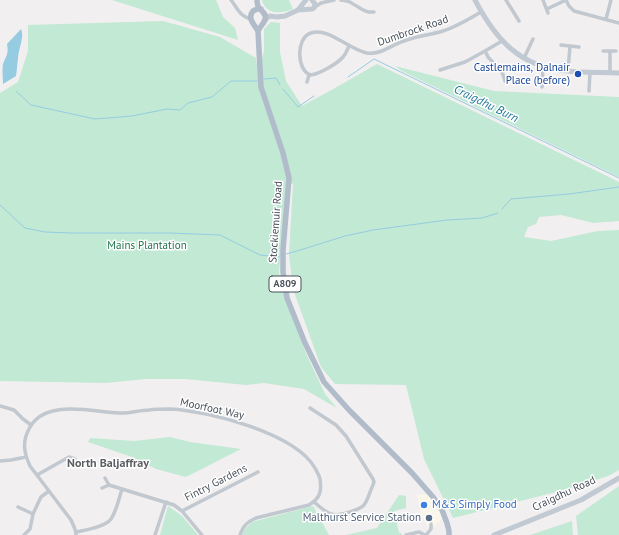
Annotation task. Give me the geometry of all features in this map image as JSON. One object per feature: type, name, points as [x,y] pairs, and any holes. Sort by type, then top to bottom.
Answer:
[{"type":"main road","points":[[257,1],[250,16],[252,21],[258,24],[264,16]]},
{"type":"main road","points":[[257,1],[264,16]]},
{"type":"main road","points":[[252,11],[257,9],[264,16]]},
{"type":"main road","name":"Stockiemuir Road","points":[[264,16],[258,31],[261,88],[283,153],[289,178],[283,250],[283,272],[287,298],[305,343],[324,382],[349,410],[412,473],[433,497],[442,510],[450,534]]},
{"type":"main road","name":"Stockiemuir Road","points":[[252,21],[258,31]]},
{"type":"street","points":[[231,0],[239,12],[252,21]]},
{"type":"street","points":[[264,16],[285,16],[298,10],[310,10],[313,3],[334,0]]},
{"type":"street","points":[[341,0],[353,3],[370,12],[374,12]]},
{"type":"street","points":[[475,0],[485,19],[502,41],[524,58],[543,67],[555,70],[568,72],[619,73]]},
{"type":"street","points":[[506,0],[519,21]]},
{"type":"street","points":[[543,0],[548,13]]},
{"type":"street","points":[[547,9],[566,0],[574,11],[619,22]]},
{"type":"street","points":[[606,19],[611,0]]},
{"type":"street","points":[[298,10],[305,2]]},
{"type":"street","points":[[305,2],[304,7],[306,9]]},
{"type":"street","points":[[239,12],[245,14],[252,11]]},
{"type":"street","name":"Dumbrock Road","points":[[309,75],[304,71],[300,44],[305,36],[313,32],[323,33],[365,53],[373,53],[380,52],[410,39],[450,29],[481,12]]},
{"type":"street","points":[[524,58],[534,39]]},
{"type":"street","points":[[440,70],[465,62],[502,41]]},
{"type":"street","points":[[561,45],[579,46]]},
{"type":"street","points":[[307,82],[309,75],[315,75],[339,61],[349,46]]},
{"type":"street","points":[[568,72],[570,46]]},
{"type":"street","points":[[485,51],[488,57],[502,72],[506,81]]},
{"type":"street","points":[[603,51],[616,51]]},
{"type":"street","points":[[610,51],[610,73]]},
{"type":"street","points":[[542,87],[543,67]]},
{"type":"street","points":[[447,68],[449,74]]},
{"type":"street","points":[[502,72],[508,69]]},
{"type":"street","points":[[589,91],[590,72]]},
{"type":"street","points":[[542,80],[548,80]]},
{"type":"street","points":[[590,82],[595,83]]},
{"type":"street","points":[[0,406],[14,410],[31,425],[26,435],[24,450],[26,457],[30,466],[71,520],[76,533],[101,526],[110,520],[116,510],[122,489]]},
{"type":"street","points":[[240,535],[246,524],[256,518],[309,505],[314,502],[325,512],[338,515],[359,509],[364,504],[373,485],[373,479],[346,436],[336,425],[310,408]]},
{"type":"street","name":"Moorfoot Way","points":[[31,425],[39,416],[59,410],[123,413],[170,409],[193,412],[242,424],[273,435],[297,449],[312,462],[319,476],[321,488],[319,496],[314,502]]},
{"type":"street","points":[[68,451],[69,457]]},
{"type":"street","points":[[0,461],[26,457]]},
{"type":"street","points":[[37,475],[69,457],[75,459]]},
{"type":"street","name":"Fintry Gardens","points":[[182,510],[258,472]]},
{"type":"street","points":[[105,478],[109,485]]},
{"type":"street","name":"Craigdhu Road","points":[[494,535],[576,502],[619,478]]},
{"type":"street","points":[[102,488],[109,485],[174,504],[182,510],[202,535]]},
{"type":"street","points":[[24,535],[30,529],[38,501],[49,491]]},
{"type":"street","points":[[155,535],[166,502]]},
{"type":"street","points":[[18,507],[34,514]]},
{"type":"street","points":[[406,535],[419,532],[425,535],[431,529],[431,524]]},
{"type":"shaded area","points":[[427,494],[436,504],[443,518],[435,526],[429,528],[422,517],[417,495]]},
{"type":"green space","points":[[112,0],[216,0],[223,17],[235,28],[238,40]]},
{"type":"green space","points":[[262,0],[289,0],[293,9],[284,12],[270,11],[264,5]]},
{"type":"green space","name":"Mains Plantation","points":[[163,21],[220,37],[256,58],[258,74],[264,51],[264,29],[271,22],[280,23],[280,52],[286,81],[302,106],[377,64],[619,182],[619,221],[593,223],[561,215],[539,217],[536,224],[528,227],[524,237],[551,241],[598,231],[619,230],[619,470],[608,476],[568,489],[453,518],[424,459],[406,385],[335,384],[321,367],[293,289],[289,254],[293,184],[287,183],[279,272],[283,291],[305,351],[325,394],[337,408],[304,389],[264,383],[246,385],[185,379],[145,379],[106,383],[0,381],[0,93],[18,82],[28,51],[28,25]]},
{"type":"green space","points":[[395,66],[494,91],[619,97],[619,177],[402,71]]},
{"type":"green space","points":[[170,437],[190,442],[241,449],[186,477],[156,469],[132,457],[88,442],[90,438],[134,441]]},
{"type":"green space","points":[[619,486],[619,535],[578,535],[576,516]]},
{"type":"green space","points":[[399,495],[406,496],[406,508],[394,511],[399,533],[402,535],[346,535],[377,528]]},
{"type":"green space","points":[[168,506],[182,516],[198,535],[160,535]]},
{"type":"green space","points":[[313,506],[329,535],[242,535],[244,530],[252,522]]},
{"type":"green space","points":[[572,521],[573,535],[530,535]]},
{"type":"water","points":[[21,29],[22,39],[18,55],[16,76],[3,84],[3,64],[7,53],[7,44]]},
{"type":"waterway","name":"Craigdhu Burn","points":[[348,77],[374,59],[619,178]]},
{"type":"waterway","points":[[264,79],[276,78],[280,85]]},
{"type":"waterway","points":[[16,91],[31,105],[95,119],[132,116],[167,109],[180,110],[188,103],[212,97],[231,81],[257,81]]},
{"type":"waterway","points":[[283,89],[298,107],[314,96]]},
{"type":"waterway","points":[[502,209],[511,199],[569,194],[619,187]]},
{"type":"waterway","points":[[0,205],[25,228],[45,232],[220,235],[260,255],[280,256]]},
{"type":"waterway","points":[[286,254],[345,236],[373,230],[447,220],[482,218],[498,213]]},
{"type":"place","name":"Castlemains, Dalnair Place (before)","points":[[578,74]]},
{"type":"place","name":"M&S Simply Food","points":[[424,505]]},
{"type":"place","name":"Malthurst Service Station","points":[[429,518]]},
{"type":"district","name":"North Baljaffray","points":[[108,464]]}]
